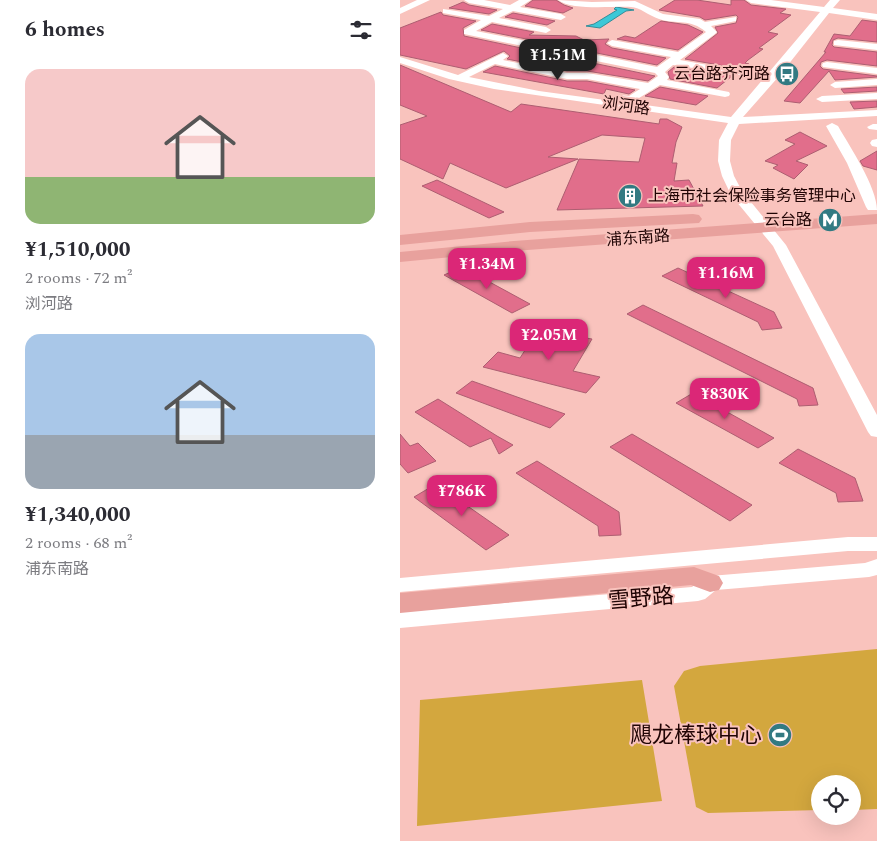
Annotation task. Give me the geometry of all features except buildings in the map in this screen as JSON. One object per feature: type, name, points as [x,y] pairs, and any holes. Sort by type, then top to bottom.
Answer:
[{"type":"main road","name":"浦东南路","points":[[400,258],[876,211]]},
{"type":"main road","name":"浦东南路","points":[[400,240],[530,227],[760,222]]},
{"type":"main road","points":[[400,603],[694,576],[710,583]]},
{"type":"street","points":[[400,11],[425,0]]},
{"type":"street","points":[[469,0],[562,17]]},
{"type":"street","points":[[526,0],[466,32],[526,44],[656,80],[725,94]]},
{"type":"street","points":[[400,52],[472,72],[631,100],[656,80],[676,59],[712,32],[700,22],[661,17],[639,2],[592,5],[563,0]]},
{"type":"street","points":[[751,0],[826,12],[877,17]]},
{"type":"street","points":[[836,0],[776,73],[738,115],[725,140],[724,161],[732,184],[779,245],[877,432]]},
{"type":"street","points":[[446,11],[546,30]]},
{"type":"street","points":[[703,25],[733,19]]},
{"type":"street","points":[[612,43],[742,74]]},
{"type":"street","points":[[838,43],[877,47]]},
{"type":"street","points":[[460,78],[526,44]]},
{"type":"street","points":[[858,58],[828,60],[877,71]]},
{"type":"street","name":"浏河路","points":[[400,60],[460,78],[540,94],[736,120],[877,113]]},
{"type":"street","points":[[493,61],[567,76],[656,80]]},
{"type":"street","points":[[835,85],[877,82]]},
{"type":"street","points":[[822,99],[877,96]]},
{"type":"street","points":[[832,126],[853,163],[876,211]]},
{"type":"street","name":"雪野路","points":[[400,585],[848,544],[877,544]]},
{"type":"street","name":"雪野路","points":[[400,620],[698,594],[710,583],[869,570],[877,566]]},
{"type":"shaded area","name":"飓龙棒球中心","points":[[877,649],[877,809],[861,810],[861,775],[811,775],[811,810],[708,813],[696,807],[674,686],[684,671],[700,666]]},
{"type":"shaded area","points":[[642,680],[662,801],[417,826],[420,700]]},
{"type":"water","points":[[616,7],[634,10],[626,11],[600,28],[586,26],[594,24],[617,10],[614,9]]},
{"type":"place","name":"云台路齐河路","points":[[787,74]]},
{"type":"place","name":"上海市社会保险事务管理中心","points":[[630,196]]},
{"type":"place","name":"云台路","points":[[830,220]]},
{"type":"place","name":"飓龙棒球中心","points":[[780,735]]}]
